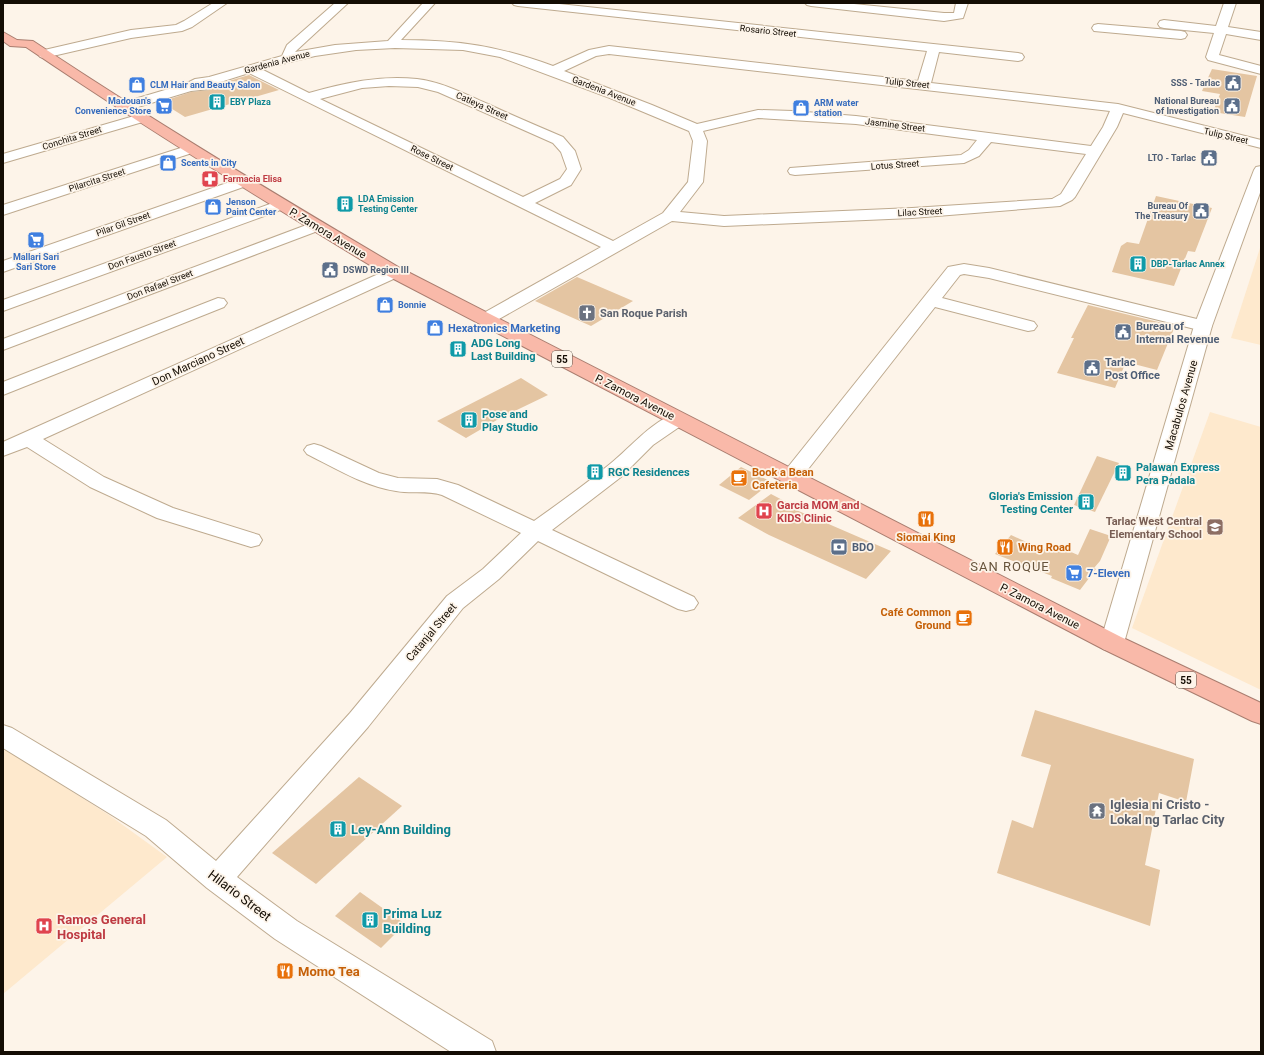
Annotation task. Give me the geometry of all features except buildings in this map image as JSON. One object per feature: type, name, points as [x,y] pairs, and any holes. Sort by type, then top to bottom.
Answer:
[{"type":"highway","name":"P. Zamora Avenue","points":[[3,36],[14,43],[24,38],[44,54],[123,107],[281,205],[394,272],[1112,643],[1261,714]]},
{"type":"street","points":[[44,54],[131,34],[178,28],[188,24],[221,3]]},
{"type":"street","points":[[286,60],[291,48],[342,3]]},
{"type":"street","points":[[392,45],[396,38],[429,3]]},
{"type":"street","name":"Rosario Street","points":[[518,3],[1018,57]]},
{"type":"street","points":[[811,3],[944,17],[958,16],[962,3]]},
{"type":"street","points":[[1230,3],[1212,57],[1261,70]]},
{"type":"street","points":[[1164,24],[1220,35]]},
{"type":"street","points":[[1098,28],[1261,36]]},
{"type":"street","name":"Gardenia Avenue","points":[[123,107],[190,87],[207,85],[210,81],[314,52],[355,47],[419,45],[484,49],[517,58],[619,96],[695,130]]},
{"type":"street","points":[[924,85],[934,48]]},
{"type":"street","name":"Tulip Street","points":[[553,71],[593,53],[609,50],[1118,108],[1174,124],[1261,144]]},
{"type":"street","name":"Rose Street","points":[[251,69],[613,247]]},
{"type":"street","name":"Catleya Street","points":[[308,98],[341,87],[361,83],[396,81],[419,83],[454,93],[558,140],[568,151],[574,169],[566,182],[523,203]]},
{"type":"street","name":"Lilac Street","points":[[669,216],[724,221],[912,213],[1055,203],[1067,197],[1110,127],[1118,108]]},
{"type":"street","name":"Jasmine Street","points":[[695,130],[758,114],[792,115],[856,120],[1096,151]]},
{"type":"street","name":"Conchita Street","points":[[3,159],[141,118]]},
{"type":"street","points":[[486,319],[669,216],[695,182],[700,141],[695,130]]},
{"type":"street","name":"Lotus Street","points":[[795,171],[964,159],[974,153],[987,137]]},
{"type":"street","name":"Pilarcita Street","points":[[3,210],[190,149]]},
{"type":"street","name":"Macabulos Avenue","points":[[1112,643],[1203,326],[1261,170]]},
{"type":"street","name":"Pilar Gil Street","points":[[3,267],[244,182]]},
{"type":"street","name":"Don Fausto Street","points":[[3,306],[281,205]]},
{"type":"street","name":"Don Rafael Street","points":[[3,345],[317,226]]},
{"type":"street","points":[[791,477],[954,272],[964,269],[989,273],[1203,326]]},
{"type":"street","name":"Don Marciano Street","points":[[3,450],[394,272]]},
{"type":"street","points":[[932,301],[1028,326]]},
{"type":"street","points":[[3,389],[218,303]]},
{"type":"street","name":"Catanjal Street","points":[[217,879],[359,720],[455,602],[491,574],[537,530],[614,472],[646,441],[678,419]]},
{"type":"street","points":[[29,439],[97,482],[165,513],[251,540]]},
{"type":"street","points":[[314,450],[372,478],[397,485],[437,486],[450,490],[537,530],[686,603]]},
{"type":"street","name":"Hilario Street","points":[[3,735],[63,770],[156,828],[217,879],[286,930],[480,1052]]},
{"type":"shaded area","points":[[1261,245],[1261,345],[1231,338]]},
{"type":"shaded area","name":"Tarlac West Central Elementary School","points":[[1210,412],[1261,427],[1261,690],[1132,628]]},
{"type":"shaded area","name":"Ramos General Hospital","points":[[6,750],[109,815],[167,857],[3,994],[3,751]]},
{"type":"place","name":"SSS - Tarlac","points":[[1233,83]]},
{"type":"place","name":"CLM Hair and Beauty Salon","points":[[137,85]]},
{"type":"place","name":"EBY Plaza","points":[[217,102]]},
{"type":"place","name":"Madouan's Convenience Store","points":[[164,106]]},
{"type":"place","name":"National Bureau of Investigation","points":[[1232,106]]},
{"type":"place","name":"ARM water station","points":[[801,108]]},
{"type":"place","name":"LTO - Tarlac","points":[[1209,158]]},
{"type":"place","name":"Scents in City","points":[[168,163]]},
{"type":"place","name":"Farmacia Elisa","points":[[210,179]]},
{"type":"place","name":"LDA Emission Testing Center","points":[[345,204]]},
{"type":"place","name":"Jenson Paint Center","points":[[213,207]]},
{"type":"place","name":"Bureau Of The Treasury","points":[[1201,211]]},
{"type":"place","name":"Mallari Sari Sari Store","points":[[36,240]]},
{"type":"place","name":"DBP-Tarlac Annex","points":[[1138,264]]},
{"type":"place","name":"DSWD Region III","points":[[330,270]]},
{"type":"place","name":"Bonnie","points":[[385,305]]},
{"type":"place","name":"San Roque Parish","points":[[587,313]]},
{"type":"place","name":"Hexatronics Marketing","points":[[435,328]]},
{"type":"place","name":"Bureau of Internal Revenue","points":[[1123,332]]},
{"type":"place","name":"ADG Long Last Building","points":[[458,349]]},
{"type":"place","name":"Tarlac Post Office","points":[[1092,368]]},
{"type":"place","name":"Pose and Play Studio","points":[[469,420]]},
{"type":"place","name":"RGC Residences","points":[[595,472]]},
{"type":"place","name":"Palawan Express Pera Padala","points":[[1123,473]]},
{"type":"place","name":"Book a Bean Cafeteria","points":[[739,478]]},
{"type":"place","name":"Gloria's Emission Testing Center","points":[[1086,502]]},
{"type":"place","name":"Garcia MOM and KIDS Clinic","points":[[764,511]]},
{"type":"place","name":"Siomai King","points":[[926,519]]},
{"type":"place","name":"Tarlac West Central Elementary School","points":[[1215,527]]},
{"type":"place","name":"BDO","points":[[839,547]]},
{"type":"place","name":"Wing Road","points":[[1005,547]]},
{"type":"place","name":"7-Eleven","points":[[1074,573]]},
{"type":"place","name":"Café Common Ground","points":[[964,618]]},
{"type":"place","name":"Iglesia ni Cristo - Lokal ng Tarlac City","points":[[1097,811]]},
{"type":"place","name":"Ley-Ann Building","points":[[338,829]]},
{"type":"place","name":"Prima Luz Building","points":[[370,920]]},
{"type":"place","name":"Ramos General Hospital","points":[[44,926]]},
{"type":"place","name":"Momo Tea","points":[[285,971]]},
{"type":"district","name":"SAN ROQUE","points":[[1010,566]]}]
